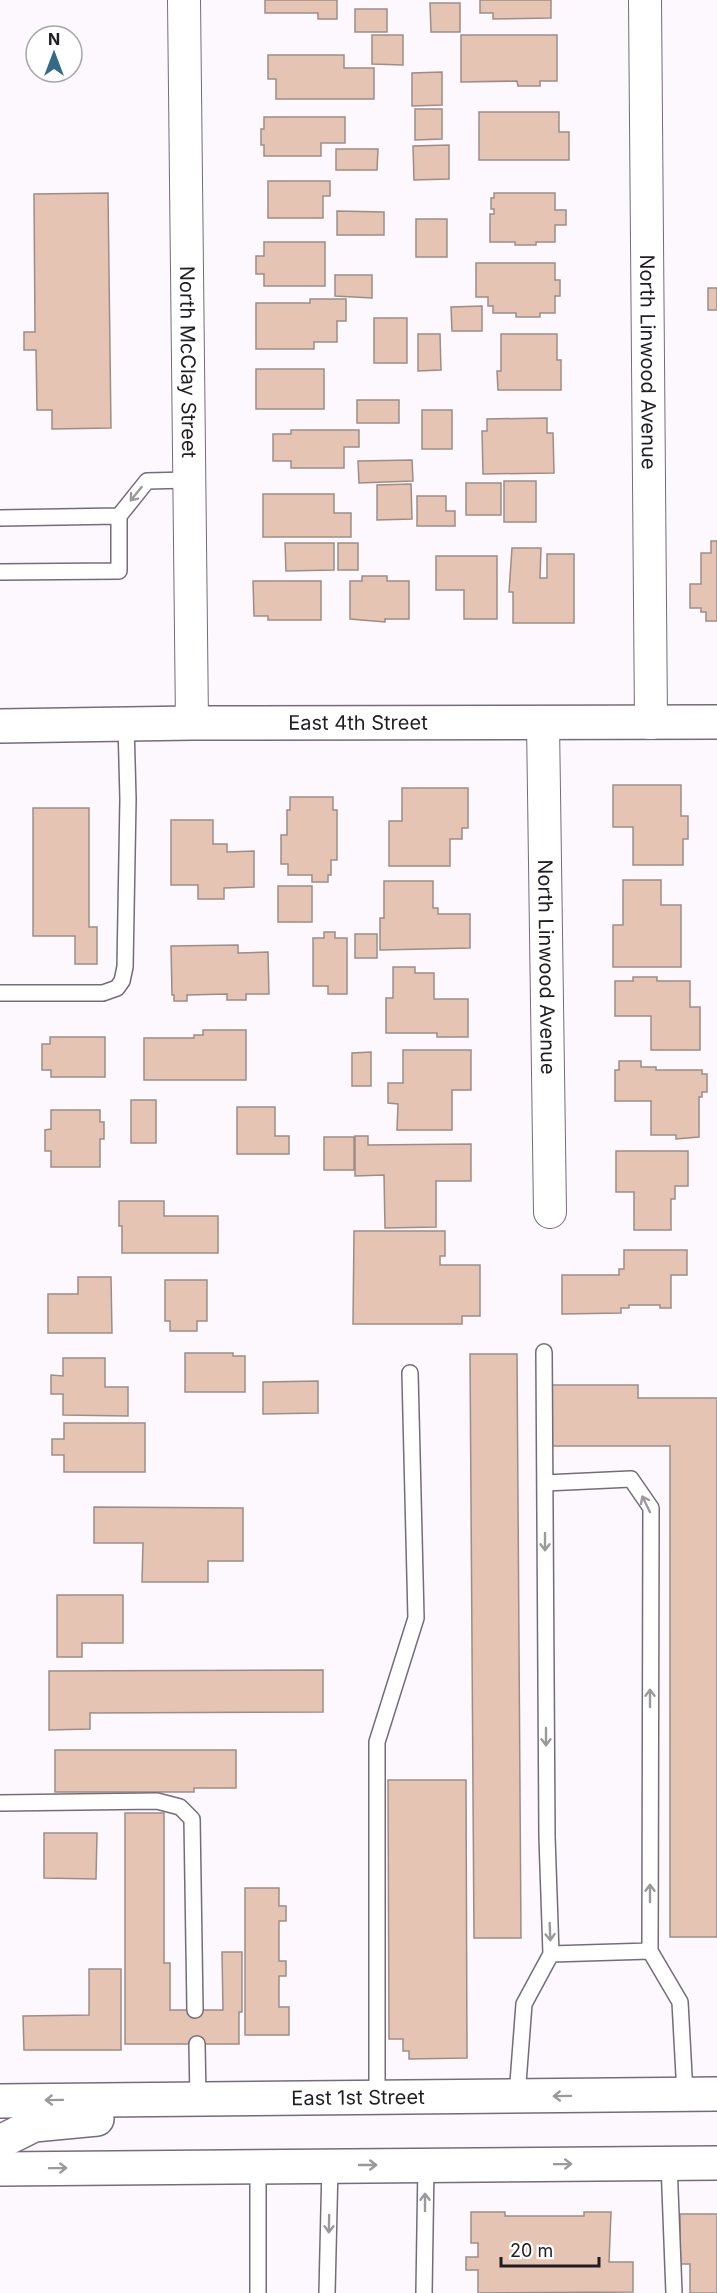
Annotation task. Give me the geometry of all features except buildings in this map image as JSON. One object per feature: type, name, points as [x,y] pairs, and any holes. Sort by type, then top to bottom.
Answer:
[{"type":"main road","name":"East 4th Street","points":[[0,726],[192,723],[717,722]]},
{"type":"main road","name":"East 1st Street","points":[[0,2101],[717,2094]]},
{"type":"main road","points":[[0,2142],[34,2126],[280,2098]]},
{"type":"main road","points":[[0,2169],[717,2163]]},
{"type":"street","name":"North McClay Street","points":[[184,0],[192,723]]},
{"type":"street","name":"North Linwood Avenue","points":[[645,0],[651,723]]},
{"type":"street","name":"North Linwood Avenue","points":[[543,723],[550,1212]]},
{"type":"lane","points":[[0,572],[118,571],[118,516],[147,481],[189,480]]},
{"type":"lane","points":[[0,518],[118,516]]},
{"type":"lane","points":[[0,993],[103,993],[117,988],[122,981],[125,967],[126,930],[128,799],[126,724]]},
{"type":"lane","points":[[517,2096],[524,2004],[551,1954],[547,1837],[544,1352]]},
{"type":"lane","points":[[377,2097],[377,1742],[416,1618],[410,1373]]},
{"type":"lane","points":[[545,1483],[631,1479],[651,1508],[650,1951],[680,2002],[685,2094]]},
{"type":"lane","points":[[0,1803],[157,1801],[180,1807],[192,1819],[195,2010]]},
{"type":"lane","points":[[551,1954],[650,1951]]},
{"type":"lane","points":[[197,2044],[198,2099]]},
{"type":"lane","points":[[669,2163],[674,2293]]},
{"type":"lane","points":[[424,2293],[426,2165]]},
{"type":"lane","points":[[258,2166],[258,2293]]},
{"type":"lane","points":[[327,2293],[330,2166]]}]
